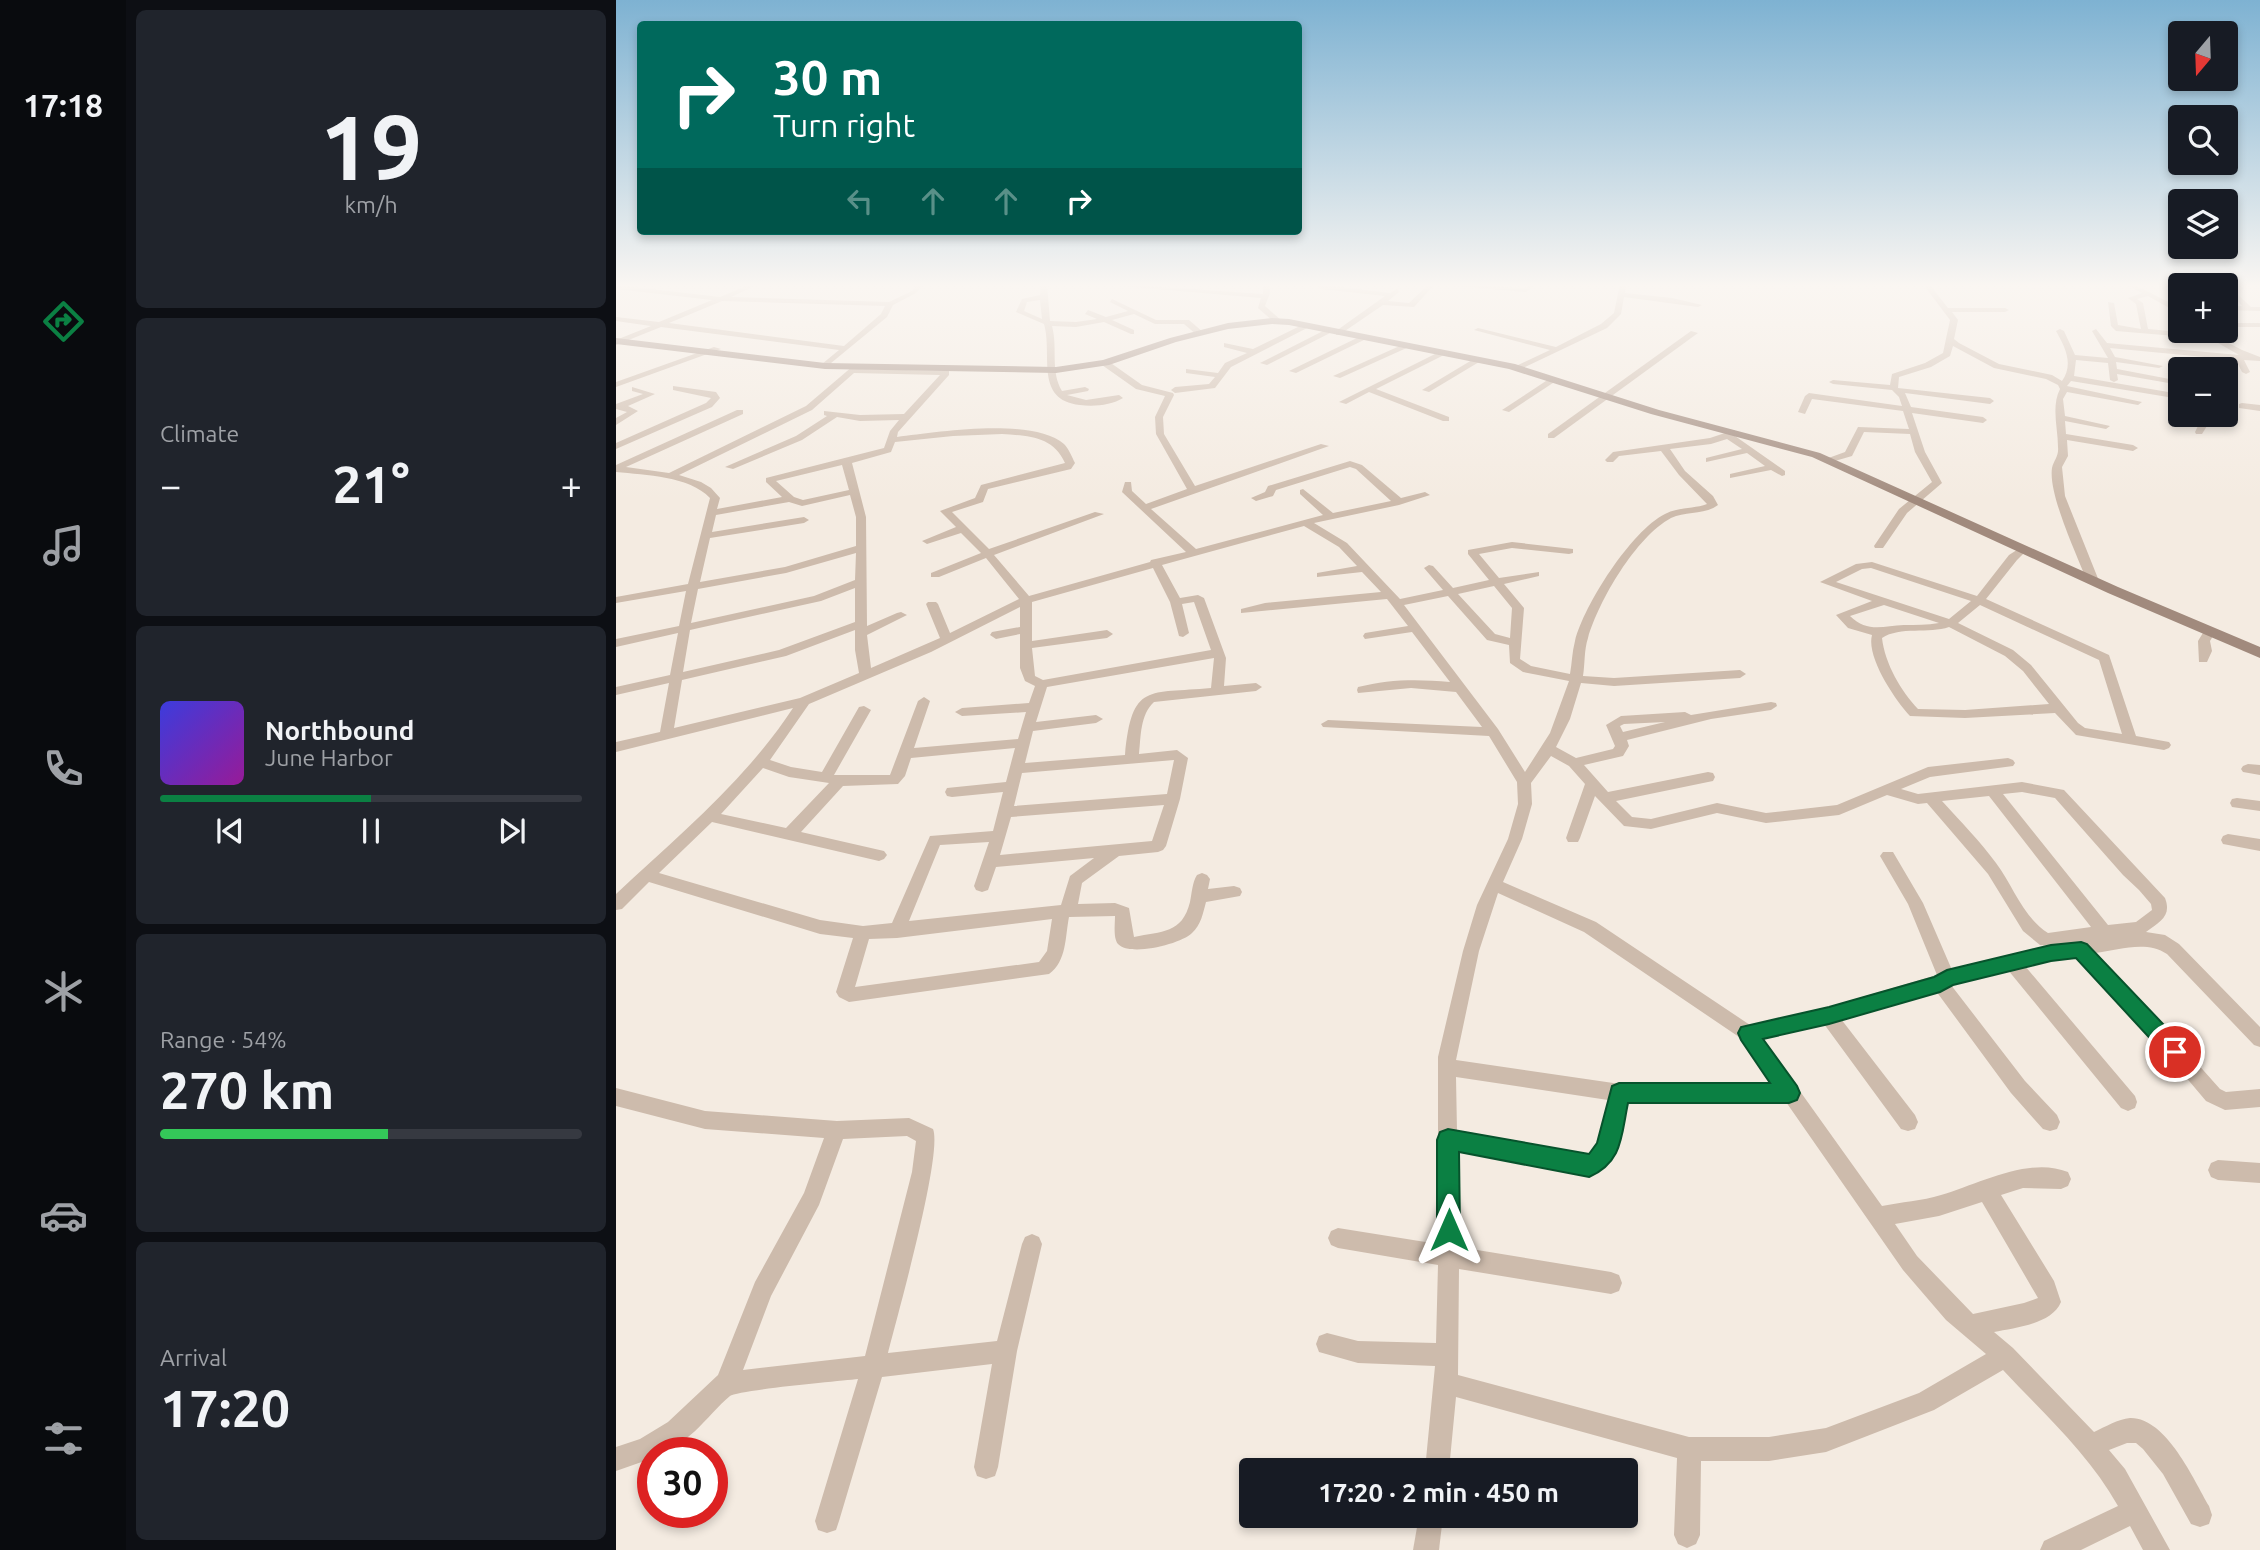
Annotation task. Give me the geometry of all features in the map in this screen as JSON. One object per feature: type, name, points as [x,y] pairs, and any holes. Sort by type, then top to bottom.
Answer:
[{"type":"street","points":[[616,385],[699,356]]},
{"type":"street","points":[[751,356],[855,370],[946,373],[905,417],[886,452],[769,480],[790,499],[802,503],[852,492]]},
{"type":"street","points":[[825,366],[836,356]]},
{"type":"street","points":[[1050,356],[1051,370],[1062,394],[1088,405],[1119,398]]},
{"type":"street","points":[[668,477],[809,408],[855,370],[1051,370],[1105,363],[1126,356]]},
{"type":"street","points":[[1105,363],[1139,387],[1156,394],[1212,386],[1228,365],[1245,356]]},
{"type":"street","points":[[1265,363],[1280,356]]},
{"type":"street","points":[[1293,371],[1325,356]]},
{"type":"street","points":[[1337,376],[1383,356]]},
{"type":"street","points":[[1343,402],[1435,356]]},
{"type":"street","points":[[1466,356],[1519,368],[1605,397],[1828,460],[2093,582],[2260,653]]},
{"type":"street","points":[[1519,368],[1542,356]]},
{"type":"street","points":[[1551,436],[1662,356]]},
{"type":"street","points":[[1879,546],[1891,526],[1916,499],[1937,483],[1920,452],[1907,410],[1896,389],[1895,376],[1944,356]]},
{"type":"street","points":[[1980,356],[1997,366],[2049,377],[2063,387],[2138,402]]},
{"type":"street","points":[[2111,356],[2114,385]]},
{"type":"street","points":[[2241,356],[2246,372]]},
{"type":"street","points":[[2093,582],[2060,496],[2057,467],[2063,456],[2059,399],[2070,377],[2073,358],[2159,366]]},
{"type":"street","points":[[1426,390],[1480,359]]},
{"type":"street","points":[[1189,371],[1218,375]]},
{"type":"street","points":[[2114,371],[2168,381]]},
{"type":"street","points":[[2070,377],[2168,394]]},
{"type":"street","points":[[1173,379],[1176,382],[1159,417],[1160,434],[1193,490]]},
{"type":"street","points":[[1506,410],[1555,379]]},
{"type":"street","points":[[1833,382],[1990,401]]},
{"type":"street","points":[[616,446],[709,405],[716,398],[713,394],[676,388]]},
{"type":"street","points":[[1062,394],[1085,389]]},
{"type":"street","points":[[618,407],[651,394],[635,390]]},
{"type":"street","points":[[1370,390],[1446,419]]},
{"type":"street","points":[[1802,412],[1811,396],[1983,420]]},
{"type":"street","points":[[2242,406],[2260,408]]},
{"type":"street","points":[[616,422],[634,414],[634,411],[618,407]]},
{"type":"street","points":[[809,408],[834,415],[879,419],[905,417]]},
{"type":"street","points":[[616,469],[740,412]]},
{"type":"street","points":[[730,467],[799,438],[834,415]]},
{"type":"street","points":[[2062,418],[2106,426]]},
{"type":"street","points":[[2199,432],[2202,427]]},
{"type":"street","points":[[1828,460],[1849,454],[1861,429],[1914,432]]},
{"type":"street","points":[[891,440],[995,432],[1044,439],[1064,450],[1070,463],[1068,467],[984,487],[977,501],[948,508],[945,512],[988,554],[1026,600],[1027,675],[1042,684],[1218,653]]},
{"type":"street","points":[[1610,460],[1616,454],[1664,448],[1732,434]]},
{"type":"street","points":[[1732,434],[1777,470],[1733,476]]},
{"type":"street","points":[[2062,436],[2133,448]]},
{"type":"street","points":[[1143,508],[1324,446]]},
{"type":"street","points":[[1524,782],[1550,749],[1576,679],[1581,640],[1602,591],[1633,549],[1666,517],[1713,505],[1682,473],[1664,448]]},
{"type":"street","points":[[1709,460],[1749,450]]},
{"type":"street","points":[[848,461],[852,492],[861,517],[861,629],[866,676]]},
{"type":"street","points":[[1256,498],[1270,494],[1271,488],[1350,464],[1359,467],[1399,502]]},
{"type":"street","points":[[616,469],[668,477],[707,488],[715,498],[684,630],[666,736]]},
{"type":"street","points":[[1128,484],[1126,492],[1192,552]]},
{"type":"street","points":[[1303,492],[1331,517]]},
{"type":"street","points":[[616,747],[804,701],[866,676],[1026,600],[1305,522],[1425,495]]},
{"type":"street","points":[[711,513],[790,499]]},
{"type":"street","points":[[935,575],[1099,514]]},
{"type":"street","points":[[705,536],[804,520]]},
{"type":"street","points":[[1305,522],[1343,545],[1393,599],[1493,732],[1524,782],[1525,804],[1515,839],[1493,884],[1471,951],[1447,1057],[1449,1256],[1446,1383],[1438,1458]]},
{"type":"street","points":[[927,541],[961,529]]},
{"type":"street","points":[[1569,551],[1512,545],[1473,551],[1471,554],[1499,582],[1518,608],[1514,660],[1527,669],[1576,679],[1626,682],[1740,674]]},
{"type":"street","points":[[616,600],[786,570],[861,548]]},
{"type":"street","points":[[1881,602],[1842,615],[1852,625],[1879,633],[1950,624],[1991,589],[2005,565],[2023,549]]},
{"type":"street","points":[[1155,562],[1176,602],[1182,633]]},
{"type":"street","points":[[2130,739],[2105,658],[1978,600],[1872,565],[1850,570],[1826,583],[1950,624],[2009,653],[2027,668],[2081,732],[2164,745]]},
{"type":"street","points":[[1321,575],[1366,568]]},
{"type":"street","points":[[1429,568],[1491,637],[1514,643]]},
{"type":"street","points":[[1245,611],[1265,606],[1393,599],[1452,592],[1535,574]]},
{"type":"street","points":[[616,643],[817,599],[860,582]]},
{"type":"street","points":[[1176,602],[1198,598],[1218,653],[1217,690]]},
{"type":"street","points":[[932,604],[946,639]]},
{"type":"street","points":[[616,691],[792,650],[901,615]]},
{"type":"street","points":[[1369,636],[1415,628]]},
{"type":"street","points":[[996,635],[1027,629]]},
{"type":"street","points":[[2203,659],[2206,651],[2204,641],[2210,631]]},
{"type":"street","points":[[1879,633],[1876,644],[1881,660],[1915,713],[1965,714],[2059,708]]},
{"type":"street","points":[[1028,645],[1107,634]]},
{"type":"street","points":[[1363,690],[1387,685],[1426,683],[1460,688]]},
{"type":"street","points":[[982,886],[1000,836],[1023,743],[1042,684]]},
{"type":"street","points":[[1132,758],[1138,717],[1145,702],[1159,697],[1256,687]]},
{"type":"street","points":[[616,904],[708,816],[785,733],[804,701]]},
{"type":"street","points":[[759,761],[789,772],[832,779],[890,781],[898,776],[924,701]]},
{"type":"street","points":[[1574,763],[1622,751],[1619,737],[1711,715],[1770,706]]},
{"type":"street","points":[[962,712],[1033,707]]},
{"type":"street","points":[[788,836],[832,779],[864,710]]},
{"type":"street","points":[[1028,727],[1097,719]]},
{"type":"street","points":[[1328,724],[1493,732]]},
{"type":"street","points":[[905,754],[1023,743]]},
{"type":"street","points":[[1550,749],[1574,763],[1629,822],[1651,824],[1717,808],[1766,818],[1839,810],[1889,791],[1901,782],[1928,772],[2008,763]]},
{"type":"street","points":[[992,862],[1158,846],[1173,799],[1181,758],[1177,755],[1132,758],[1016,769]]},
{"type":"street","points":[[1605,797],[1708,777]]},
{"type":"street","points":[[1573,838],[1592,784]]},
{"type":"street","points":[[952,792],[1013,786]]},
{"type":"street","points":[[1889,791],[1918,799],[2022,787],[2059,794],[2159,902],[2160,913],[2140,928],[2046,940],[2034,934],[2016,912],[1994,872],[1931,799]]},
{"type":"street","points":[[1992,790],[2105,933]]},
{"type":"street","points":[[1007,812],[1173,799]]},
{"type":"street","points":[[2237,803],[2260,806]]},
{"type":"street","points":[[708,816],[879,855]]},
{"type":"street","points":[[897,931],[935,839],[1000,836]]},
{"type":"street","points":[[2228,840],[2260,845]]},
{"type":"street","points":[[1075,880],[1114,851]]},
{"type":"street","points":[[863,933],[845,992],[849,995],[1043,969],[1048,967],[1055,955],[1075,880],[1072,855]]},
{"type":"street","points":[[1888,856],[1915,902],[1944,981],[2018,1087],[2050,1122]]},
{"type":"street","points":[[646,874],[820,927],[863,933],[1065,911],[1120,910],[1123,913],[1124,939],[1132,944],[1183,933],[1194,922],[1202,878]]},
{"type":"street","points":[[1493,884],[1590,927],[1748,1033],[1931,1289],[2047,1397],[2090,1446],[2116,1478],[2157,1550]]},
{"type":"street","points":[[1199,897],[1234,892]]},
{"type":"street","points":[[1748,1033],[1829,1015],[2051,953],[2146,939],[2159,940],[2173,949],[2260,1039]]},
{"type":"street","points":[[2081,950],[2141,1012],[2213,1095],[2225,1101],[2260,1098]]},
{"type":"street","points":[[2012,963],[2128,1102]]},
{"type":"street","points":[[1829,1015],[1908,1122]]},
{"type":"street","points":[[1447,1067],[1619,1093],[1789,1093]]},
{"type":"street","points":[[1448,1140],[1589,1166],[1598,1162],[1608,1148],[1619,1093]]},
{"type":"street","points":[[616,1097],[705,1120],[837,1130],[909,1127],[926,1136],[922,1172],[873,1368],[827,1521]]},
{"type":"street","points":[[616,1459],[652,1447],[673,1433],[698,1414],[726,1383],[763,1290],[812,1198],[837,1130]]},
{"type":"street","points":[[2218,1170],[2260,1172]]},
{"type":"street","points":[[1877,1217],[1938,1206],[2023,1178],[2061,1179]]},
{"type":"street","points":[[1970,1326],[2027,1313],[2050,1302],[2046,1289],[1986,1190]]},
{"type":"street","points":[[1338,1238],[1611,1283]]},
{"type":"street","points":[[986,1467],[1006,1351],[1032,1244]]},
{"type":"street","points":[[1327,1344],[1358,1352],[1446,1355]]},
{"type":"street","points":[[726,1383],[1006,1351]]},
{"type":"street","points":[[1446,1383],[1689,1449],[1769,1448],[1826,1440],[1927,1402],[2005,1356]]},
{"type":"street","points":[[2090,1446],[2131,1430],[2140,1432],[2162,1452],[2200,1515]]},
{"type":"street","points":[[1687,1535],[1689,1449]]},
{"type":"street","points":[[2053,1550],[2135,1511]]},
{"type":"street","points":[[1426,1550],[1429,1528]]},
{"type":"route","points":[[1449,1230],[1448,1140],[1589,1166],[1598,1162],[1608,1148],[1619,1093],[1789,1093],[1748,1033],[1829,1015],[1940,983],[1947,978],[2051,953],[2081,950],[2141,1012],[2175,1052]]}]
